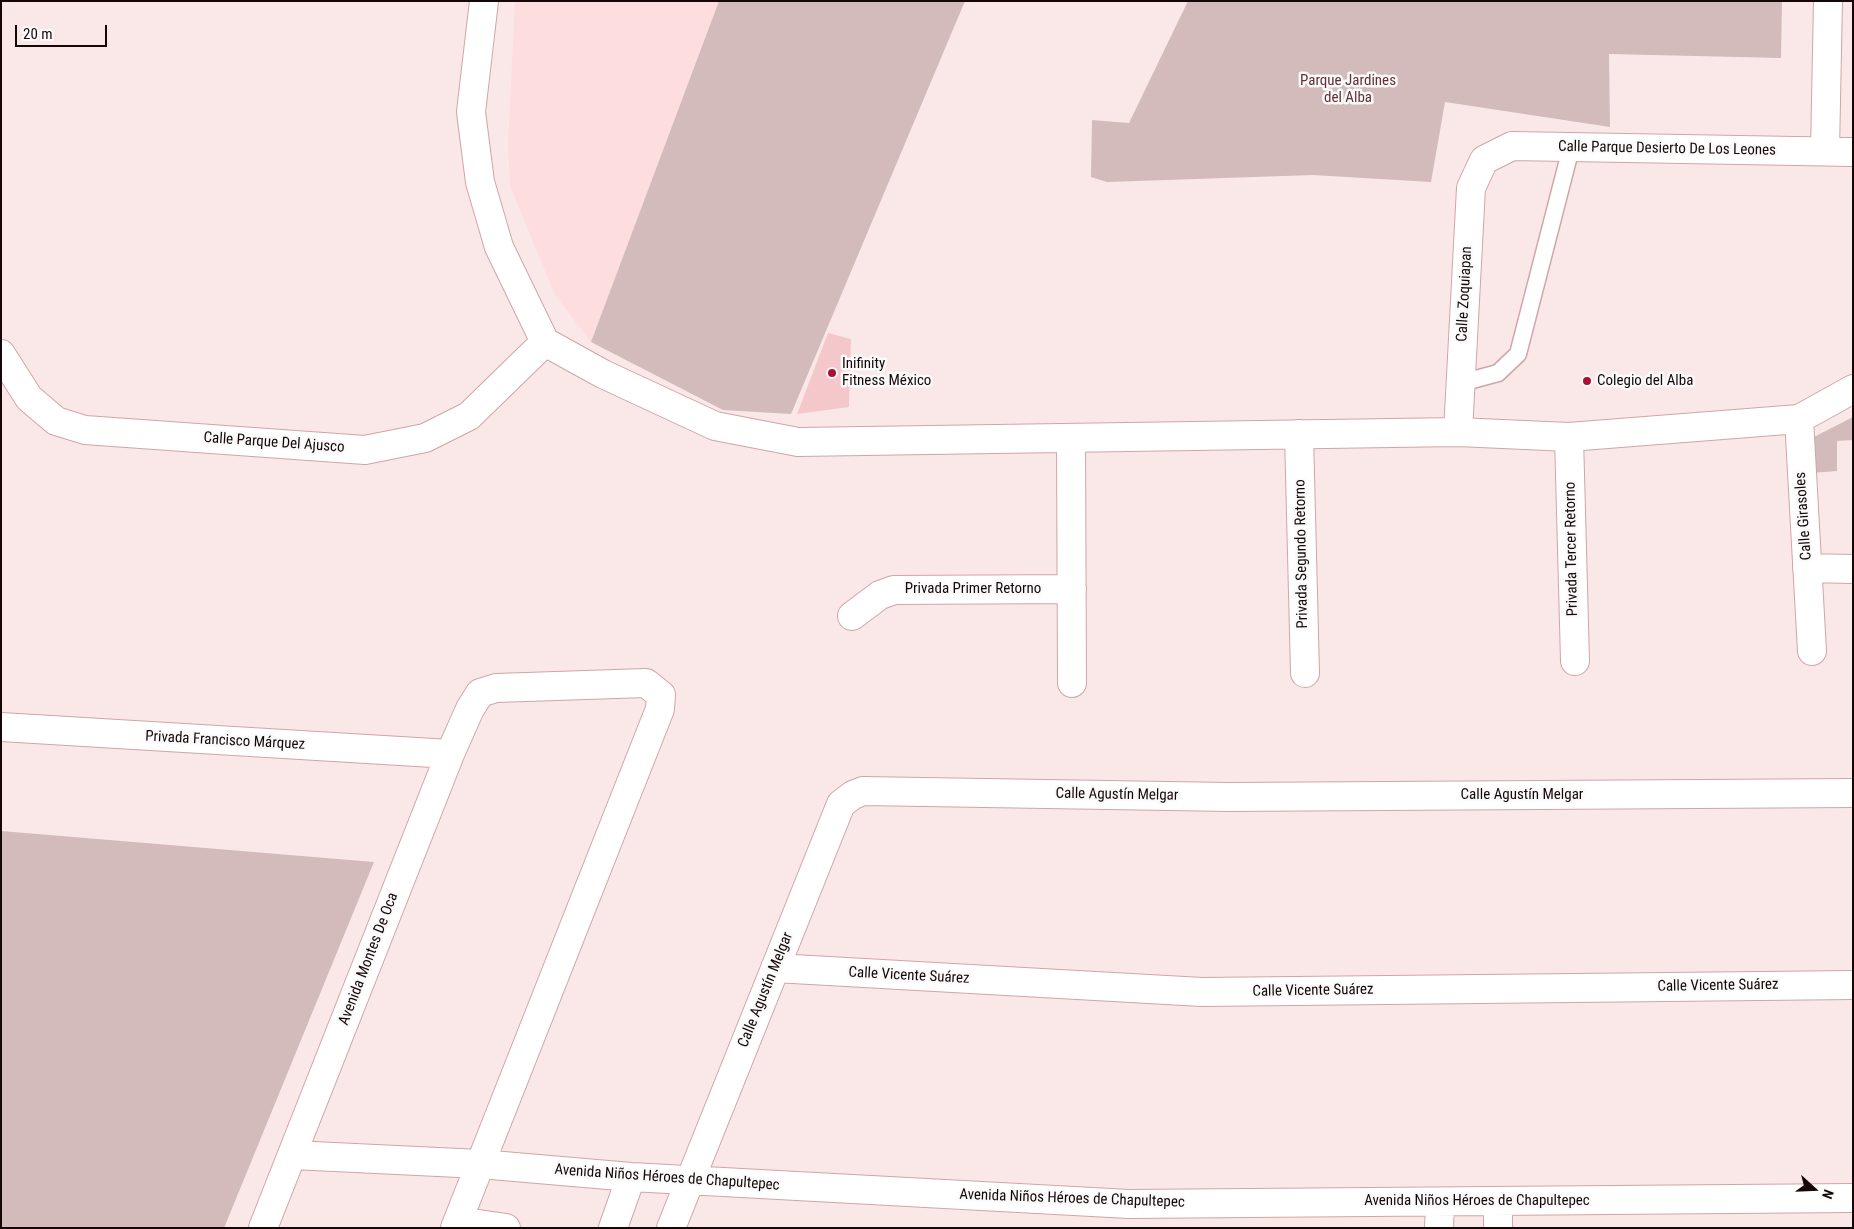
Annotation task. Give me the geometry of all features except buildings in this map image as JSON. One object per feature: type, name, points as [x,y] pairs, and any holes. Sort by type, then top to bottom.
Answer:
[{"type":"street","points":[[484,1],[471,112],[480,182],[499,247],[545,342],[603,374],[715,426],[798,442],[1458,432],[1569,437],[1799,419],[1853,389]]},
{"type":"street","points":[[1825,151],[1828,1]]},
{"type":"street","name":"Calle Parque Desierto De Los Leones","points":[[1484,160],[1512,146],[1853,152]]},
{"type":"street","name":"Calle Zoquiapan","points":[[1458,432],[1470,188],[1484,160]]},
{"type":"street","name":"Calle Parque Del Ajusco","points":[[1,354],[29,398],[56,421],[85,430],[365,450],[425,438],[469,416],[545,342]]},
{"type":"street","name":"Calle Girasoles","points":[[1799,419],[1807,568],[1853,569]]},
{"type":"street","name":"Privada Segundo Retorno","points":[[1299,434],[1306,673]]},
{"type":"street","name":"Privada Tercer Retorno","points":[[1569,437],[1574,661]]},
{"type":"street","points":[[1071,438],[1072,683]]},
{"type":"street","points":[[1807,568],[1812,651]]},
{"type":"street","name":"Privada Primer Retorno","points":[[852,616],[880,595],[894,590],[1072,589]]},
{"type":"street","name":"Avenida Montes De Oca","points":[[263,1228],[450,754],[470,709],[480,693],[496,688],[646,683],[661,695],[660,709],[480,1164]]},
{"type":"street","name":"Privada Francisco Márquez","points":[[1,728],[450,754]]},
{"type":"street","name":"Calle Agustín Melgar","points":[[671,1228],[841,804],[853,795],[863,791],[1229,797],[1853,793]]},
{"type":"street","name":"Calle Vicente Suárez","points":[[775,968],[1202,992],[1853,984]]},
{"type":"street","name":"Avenida Niños Héroes de Chapultepec","points":[[292,1155],[480,1164],[631,1177],[1129,1204],[1440,1215],[1498,1201],[1853,1198]]},
{"type":"street","points":[[480,1164],[456,1225],[506,1228]]},
{"type":"street","points":[[613,1228],[631,1177]]},
{"type":"street","points":[[1498,1201],[1498,1228]]},
{"type":"lane","points":[[1461,383],[1498,373],[1518,354],[1571,148]]},
{"type":"shaded area","points":[[515,1],[719,1],[591,342],[555,295],[510,186],[508,145]]},
{"type":"green space","points":[[719,1],[965,1],[791,414],[723,410],[591,342]]},
{"type":"green space","name":"Parque Jardines del Alba","points":[[1188,1],[1782,1],[1781,58],[1609,54],[1610,127],[1445,102],[1431,182],[1313,175],[1107,182],[1091,177],[1092,120],[1129,123]]},
{"type":"green space","points":[[1853,417],[1853,440],[1837,441],[1837,471],[1811,473],[1812,438]]},
{"type":"green space","points":[[1,831],[374,862],[224,1228],[1,1228]]},
{"type":"place","name":"Inifinity Fitness México","points":[[832,373]]},
{"type":"place","name":"Colegio del Alba","points":[[1587,381]]}]
